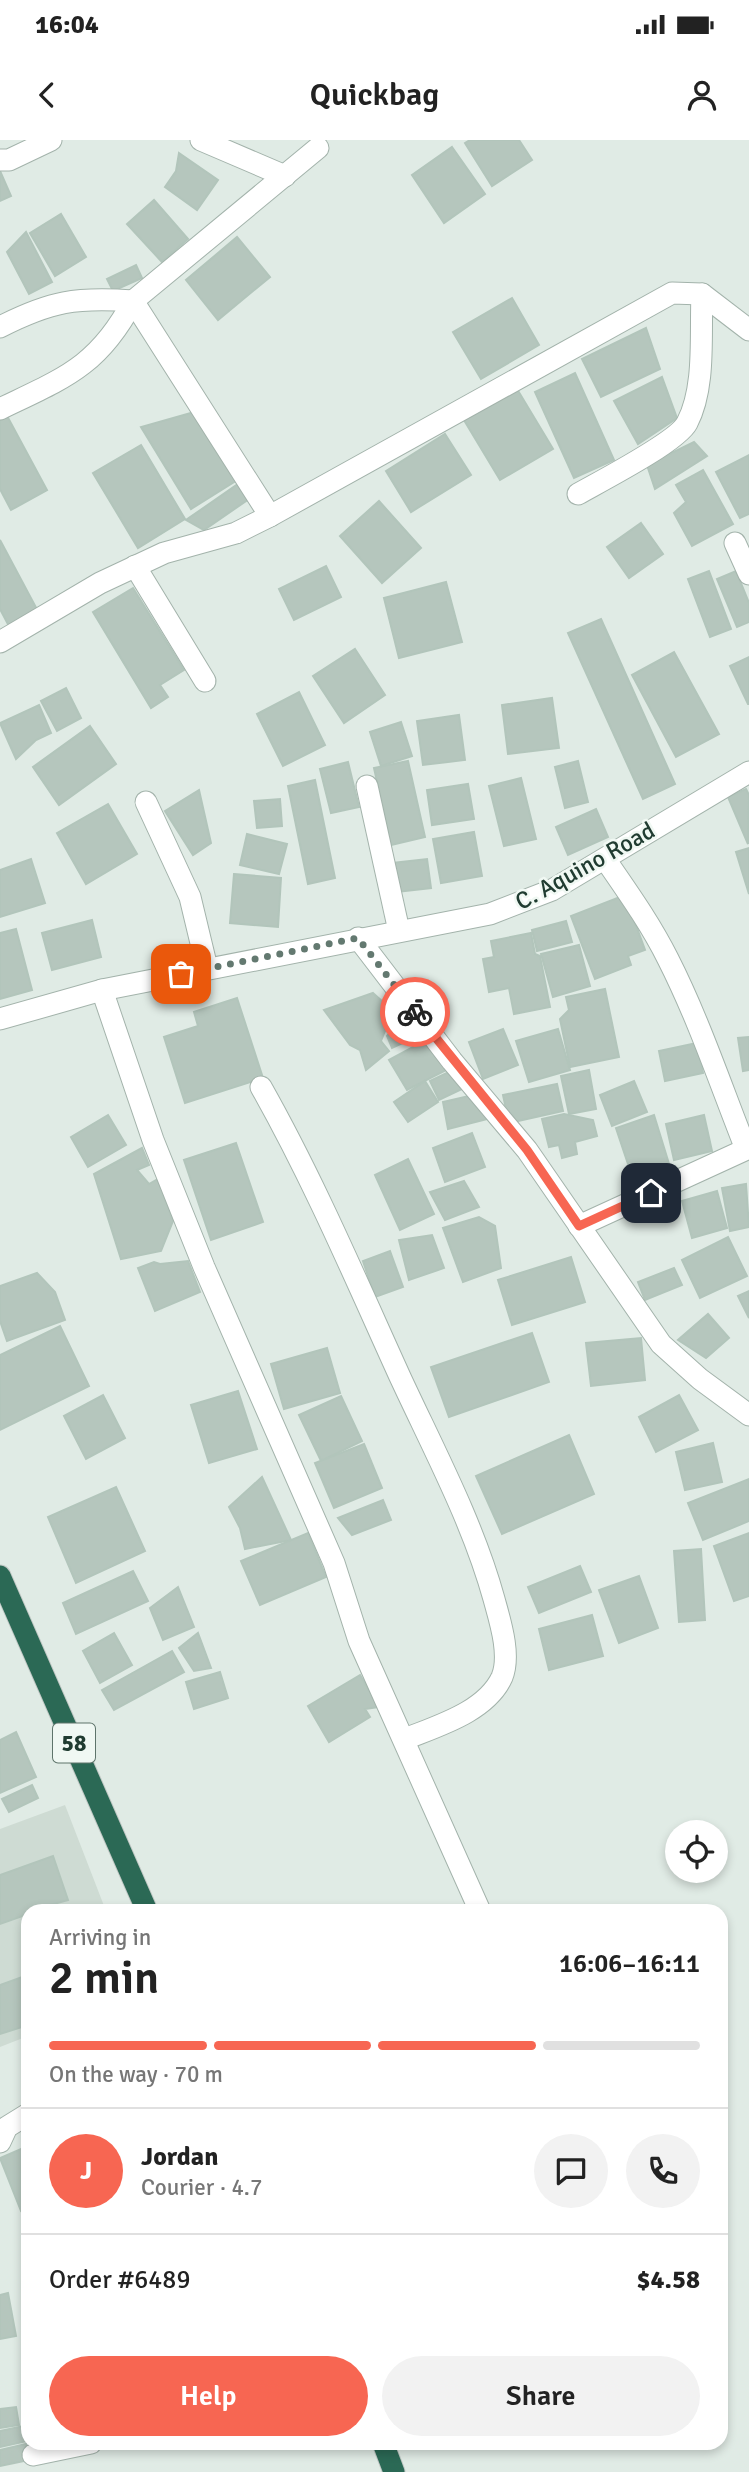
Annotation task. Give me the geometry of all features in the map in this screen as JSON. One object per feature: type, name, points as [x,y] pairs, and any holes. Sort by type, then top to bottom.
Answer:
[{"type":"highway","name":"58","points":[[0,1576],[144,1904]]},
{"type":"highway","points":[[386,2450],[394,2472]]},
{"type":"street","points":[[0,160],[9,160],[51,140]]},
{"type":"street","points":[[201,140],[285,176]]},
{"type":"street","points":[[0,409],[64,378],[90,361],[116,332],[133,301],[318,148]]},
{"type":"street","points":[[0,642],[100,583],[135,566],[164,553],[236,533],[270,516],[672,293],[702,294],[749,330]]},
{"type":"street","points":[[579,494],[658,447],[686,425],[697,392],[702,294]]},
{"type":"street","points":[[0,327],[32,311],[60,302],[86,298],[133,301]]},
{"type":"street","points":[[133,301],[270,516]]},
{"type":"street","points":[[736,543],[749,574]]},
{"type":"street","points":[[135,566],[205,681]]},
{"type":"street","name":"C. Aquino Road","points":[[0,1018],[102,990],[490,914],[518,905],[552,890],[749,772]]},
{"type":"street","points":[[368,786],[399,931]]},
{"type":"street","points":[[146,802],[190,897],[207,968]]},
{"type":"street","points":[[579,1226],[747,1149],[697,1023],[668,959],[642,912],[604,859]]},
{"type":"street","points":[[358,938],[452,1061],[527,1150],[660,1344],[700,1379],[749,1415]]},
{"type":"street","points":[[102,990],[127,1069],[168,1178],[249,1374],[334,1563],[359,1641],[477,1904]]},
{"type":"street","points":[[261,1087],[294,1145],[359,1285],[460,1510],[494,1599],[505,1657],[502,1677],[497,1685],[462,1714],[405,1739]]},
{"type":"street","points":[[0,2141],[7,2127],[21,2118]]},
{"type":"street","points":[[33,2455],[57,2450]]},
{"type":"shaded area","points":[[65,1805],[103,1904],[21,1904],[21,2039],[0,2047],[0,1829]]},
{"type":"building","points":[[470,140],[519,140],[532,160],[492,186],[465,143]]},
{"type":"building","points":[[452,147],[485,194],[444,223],[412,175]]},
{"type":"building","points":[[179,153],[218,180],[197,210],[165,187],[176,171]]},
{"type":"building","points":[[0,171],[11,196],[0,201]]},
{"type":"building","points":[[154,200],[188,239],[162,262],[127,224]]},
{"type":"building","points":[[61,214],[86,257],[55,276],[30,233]]},
{"type":"building","points":[[26,232],[52,282],[29,294],[7,252]]},
{"type":"building","points":[[237,237],[270,277],[218,320],[186,280]]},
{"type":"building","points":[[136,265],[142,278],[113,291],[107,279]]},
{"type":"building","points":[[512,298],[539,345],[481,379],[453,332]]},
{"type":"building","points":[[646,328],[660,369],[601,397],[582,359]]},
{"type":"building","points":[[575,373],[614,460],[574,478],[535,392]]},
{"type":"building","points":[[662,377],[677,418],[638,444],[614,401]]},
{"type":"building","points":[[517,389],[553,449],[500,480],[464,420]]},
{"type":"building","points":[[198,411],[239,479],[191,509],[141,427]]},
{"type":"building","points":[[6,414],[47,490],[11,510],[0,489],[0,417]]},
{"type":"building","points":[[445,434],[471,475],[411,512],[386,471]]},
{"type":"building","points":[[694,442],[707,456],[655,489],[647,465]]},
{"type":"building","points":[[141,445],[185,519],[138,548],[93,473]]},
{"type":"building","points":[[749,455],[749,514],[740,518],[716,472]]},
{"type":"building","points":[[703,470],[733,524],[692,546],[674,513],[686,502],[676,485]]},
{"type":"building","points":[[238,484],[249,499],[204,530],[186,520]]},
{"type":"building","points":[[379,501],[421,548],[382,583],[340,536]]},
{"type":"building","points":[[641,523],[663,554],[629,578],[607,547]]},
{"type":"building","points":[[0,540],[40,615],[11,630],[0,609]]},
{"type":"building","points":[[326,566],[341,597],[294,620],[279,589]]},
{"type":"building","points":[[709,571],[731,629],[710,637],[688,579]]},
{"type":"building","points":[[736,571],[749,603],[749,622],[737,627],[717,579]]},
{"type":"building","points":[[446,582],[462,642],[399,658],[384,598]]},
{"type":"building","points":[[133,588],[184,670],[160,685],[168,697],[151,708],[93,612]]},
{"type":"building","points":[[601,619],[675,784],[643,799],[568,633]]},
{"type":"building","points":[[355,649],[385,695],[344,723],[313,676]]},
{"type":"building","points":[[674,652],[719,734],[676,757],[632,675]]},
{"type":"building","points":[[749,657],[749,704],[748,704],[730,666]]},
{"type":"building","points":[[66,688],[81,718],[57,731],[41,701]]},
{"type":"building","points":[[299,692],[325,745],[283,766],[257,714]]},
{"type":"building","points":[[552,698],[559,748],[508,754],[502,705]]},
{"type":"building","points":[[39,705],[51,733],[36,740],[16,759],[0,723]]},
{"type":"building","points":[[459,715],[465,760],[423,765],[417,721]]},
{"type":"building","points":[[401,722],[412,756],[381,766],[370,732]]},
{"type":"building","points":[[90,726],[116,764],[59,805],[33,767]]},
{"type":"building","points":[[408,761],[425,837],[391,845],[374,768]]},
{"type":"building","points":[[578,761],[588,802],[565,808],[555,767]]},
{"type":"building","points":[[348,762],[359,807],[331,813],[320,769]]},
{"type":"building","points":[[521,778],[536,839],[504,846],[489,786]]},
{"type":"building","points":[[315,780],[335,878],[308,884],[288,786]]},
{"type":"building","points":[[468,784],[474,819],[432,825],[427,790]]},
{"type":"building","points":[[746,789],[749,795],[748,844],[728,797]]},
{"type":"building","points":[[199,790],[211,843],[193,855],[165,811]]},
{"type":"building","points":[[280,799],[282,826],[257,828],[254,801]]},
{"type":"building","points":[[108,804],[137,854],[86,884],[57,833]]},
{"type":"building","points":[[596,809],[608,837],[568,855],[556,827]]},
{"type":"building","points":[[474,832],[482,876],[441,883],[433,839]]},
{"type":"building","points":[[247,834],[287,844],[279,874],[240,865]]},
{"type":"building","points":[[749,848],[749,894],[736,852]]},
{"type":"building","points":[[31,859],[45,903],[0,917],[0,870]]},
{"type":"building","points":[[427,859],[431,888],[388,893],[384,864]]},
{"type":"building","points":[[234,874],[281,878],[278,927],[230,923]]},
{"type":"building","points":[[625,895],[645,950],[628,956],[631,965],[595,979],[571,916]]},
{"type":"building","points":[[92,920],[101,957],[52,970],[42,933]]},
{"type":"building","points":[[566,921],[572,942],[537,951],[532,930]]},
{"type":"building","points":[[16,929],[32,990],[0,999],[0,933]]},
{"type":"building","points":[[531,933],[535,954],[540,956],[550,1007],[514,1014],[509,988],[489,992],[483,959],[494,957],[491,941]]},
{"type":"building","points":[[579,945],[590,986],[553,997],[541,954]]},
{"type":"building","points":[[605,989],[619,1057],[570,1067],[560,1019],[569,1010],[566,997]]},
{"type":"building","points":[[373,993],[393,1011],[381,1041],[389,1051],[366,1070],[360,1050],[350,1045],[324,1010]]},
{"type":"building","points":[[237,998],[263,1078],[185,1103],[164,1037],[198,1026],[194,1012]]},
{"type":"building","points":[[406,1015],[416,1037],[392,1048],[387,1036]]},
{"type":"building","points":[[503,1029],[518,1065],[483,1079],[469,1042]]},
{"type":"building","points":[[558,1029],[570,1070],[529,1082],[516,1041]]},
{"type":"building","points":[[749,1037],[749,1070],[743,1071],[738,1038]]},
{"type":"building","points":[[426,1040],[446,1070],[407,1090],[389,1060]]},
{"type":"building","points":[[697,1043],[703,1073],[665,1081],[659,1051]]},
{"type":"building","points":[[455,1069],[464,1088],[439,1100],[430,1081]]},
{"type":"building","points":[[589,1070],[596,1109],[569,1114],[561,1076]]},
{"type":"building","points":[[425,1081],[438,1102],[408,1122],[394,1102]]},
{"type":"building","points":[[634,1081],[647,1112],[612,1126],[600,1095]]},
{"type":"building","points":[[557,1084],[563,1111],[509,1123],[503,1095]]},
{"type":"building","points":[[478,1094],[487,1119],[448,1129],[443,1102]]},
{"type":"building","points":[[564,1114],[593,1120],[597,1136],[575,1142],[577,1154],[562,1158],[559,1145],[549,1147],[542,1119]]},
{"type":"building","points":[[108,1115],[126,1145],[88,1167],[71,1137]]},
{"type":"building","points":[[654,1115],[670,1167],[633,1179],[616,1128]]},
{"type":"building","points":[[704,1115],[712,1151],[674,1160],[666,1124]]},
{"type":"building","points":[[472,1133],[485,1167],[445,1182],[433,1148]]},
{"type":"building","points":[[236,1143],[263,1222],[211,1240],[184,1160]]},
{"type":"building","points":[[142,1148],[149,1165],[137,1170],[149,1184],[158,1179],[173,1221],[161,1251],[121,1259],[94,1174]]},
{"type":"building","points":[[408,1159],[434,1214],[400,1230],[375,1175]]},
{"type":"building","points":[[464,1181],[479,1207],[445,1220],[430,1192]]},
{"type":"building","points":[[746,1184],[749,1227],[730,1231],[722,1188]]},
{"type":"building","points":[[717,1191],[727,1228],[692,1238],[682,1201]]},
{"type":"building","points":[[479,1217],[495,1226],[501,1268],[463,1282],[443,1228]]},
{"type":"building","points":[[432,1235],[444,1268],[409,1280],[399,1240]]},
{"type":"building","points":[[728,1237],[747,1276],[700,1298],[682,1260]]},
{"type":"building","points":[[390,1251],[403,1287],[375,1297],[363,1261]]},
{"type":"building","points":[[571,1257],[585,1302],[512,1325],[498,1280]]},
{"type":"building","points":[[188,1261],[200,1292],[155,1311],[138,1268],[154,1262],[160,1264]]},
{"type":"building","points":[[674,1268],[682,1285],[645,1300],[638,1282]]},
{"type":"building","points":[[37,1273],[55,1292],[65,1320],[7,1341],[0,1321],[0,1286]]},
{"type":"building","points":[[749,1291],[749,1318],[738,1296]]},
{"type":"building","points":[[708,1314],[729,1338],[706,1358],[678,1340]]},
{"type":"building","points":[[60,1326],[89,1386],[0,1430],[0,1355]]},
{"type":"building","points":[[532,1333],[549,1382],[449,1417],[431,1367]]},
{"type":"building","points":[[641,1338],[645,1380],[591,1386],[586,1343]]},
{"type":"building","points":[[327,1348],[340,1393],[284,1409],[271,1364]]},
{"type":"building","points":[[238,1391],[257,1449],[209,1463],[191,1405]]},
{"type":"building","points":[[103,1395],[125,1438],[86,1459],[64,1416]]},
{"type":"building","points":[[679,1395],[698,1430],[656,1452],[639,1417]]},
{"type":"building","points":[[341,1396],[362,1441],[321,1461],[299,1415]]},
{"type":"building","points":[[569,1435],[594,1494],[502,1534],[476,1476]]},
{"type":"building","points":[[713,1443],[722,1482],[685,1490],[676,1452]]},
{"type":"building","points":[[364,1444],[382,1488],[334,1508],[315,1463]]},
{"type":"building","points":[[262,1477],[291,1540],[245,1549],[240,1528],[229,1507]]},
{"type":"building","points":[[749,1479],[749,1521],[703,1540],[688,1503]]},
{"type":"building","points":[[116,1487],[145,1551],[76,1583],[48,1517]]},
{"type":"building","points":[[383,1500],[391,1520],[352,1535],[338,1518]]},
{"type":"building","points":[[308,1533],[326,1577],[260,1605],[241,1561]]},
{"type":"building","points":[[749,1533],[749,1596],[734,1601],[714,1546]]},
{"type":"building","points":[[701,1549],[705,1620],[679,1622],[674,1551]]},
{"type":"building","points":[[580,1566],[591,1592],[539,1613],[528,1587]]},
{"type":"building","points":[[133,1571],[148,1601],[76,1634],[63,1603]]},
{"type":"building","points":[[639,1576],[658,1628],[619,1643],[599,1590]]},
{"type":"building","points":[[178,1587],[194,1627],[163,1640],[150,1608]]},
{"type":"building","points":[[592,1615],[603,1656],[549,1670],[539,1629]]},
{"type":"building","points":[[114,1633],[132,1665],[100,1683],[83,1651]]},
{"type":"building","points":[[198,1633],[211,1668],[194,1671],[179,1648]]},
{"type":"building","points":[[172,1651],[184,1672],[114,1710],[102,1690]]},
{"type":"building","points":[[220,1672],[228,1698],[194,1709],[186,1682]]},
{"type":"building","points":[[360,1675],[379,1707],[365,1709],[370,1717],[329,1742],[308,1706]]},
{"type":"building","points":[[16,1732],[36,1777],[0,1793],[0,1740]]},
{"type":"building","points":[[32,1785],[38,1798],[9,1812],[2,1799]]},
{"type":"building","points":[[53,1856],[68,1900],[53,1904],[21,1904],[21,1916],[0,1924],[0,1875]]},
{"type":"building","points":[[21,1978],[21,2027],[0,2034],[0,1985]]},
{"type":"building","points":[[21,2149],[21,2211],[0,2158]]},
{"type":"building","points":[[8,2293],[16,2336],[0,2339],[0,2295]]},
{"type":"building","points":[[16,2407],[19,2425],[0,2428],[0,2409]]},
{"type":"building","points":[[21,2427],[21,2442],[0,2447],[0,2431]]},
{"type":"building","points":[[21,2445],[21,2450],[27,2450],[29,2460],[0,2466],[0,2450]]},
{"type":"way so far","points":[[181,974],[358,938],[415,1012]]},
{"type":"route","points":[[415,1012],[452,1061],[527,1150],[579,1226],[651,1193]]}]
